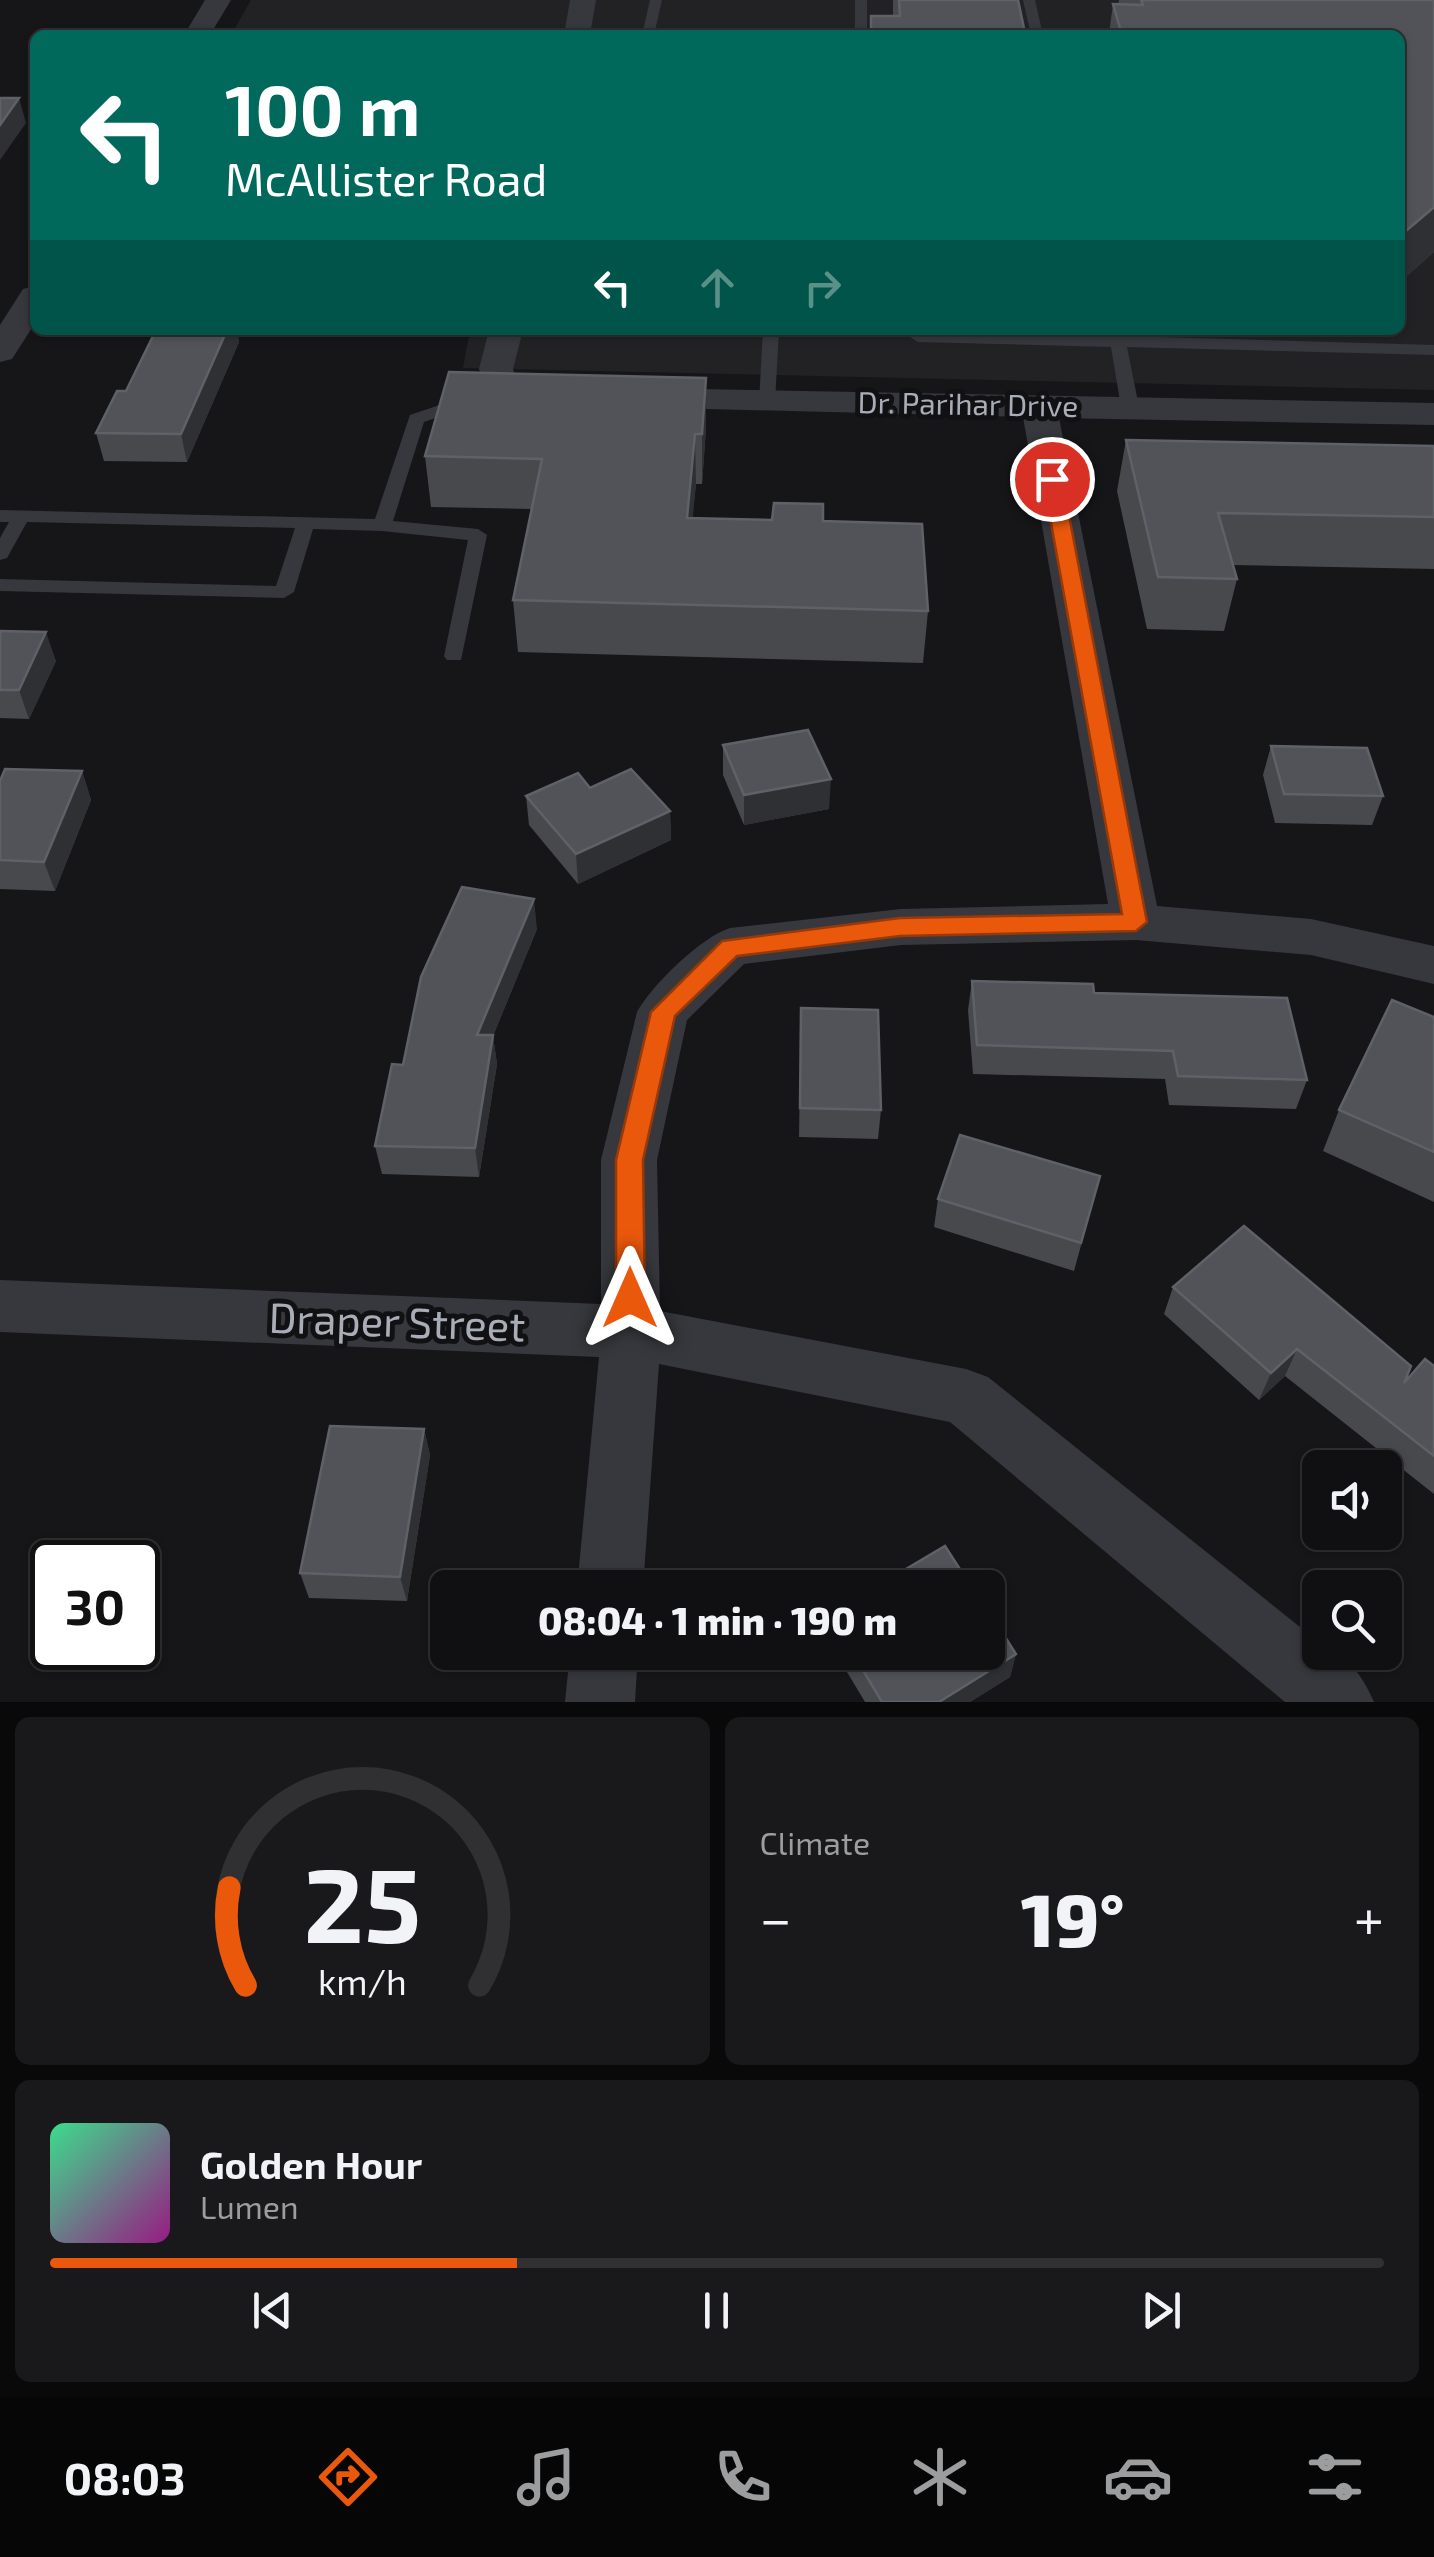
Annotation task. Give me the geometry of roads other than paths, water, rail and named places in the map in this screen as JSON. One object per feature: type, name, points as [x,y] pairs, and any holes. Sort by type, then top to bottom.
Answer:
[{"type":"street","points":[[201,30],[218,0]]},
{"type":"street","points":[[578,30],[583,0]]},
{"type":"street","points":[[0,352],[30,304]]},
{"type":"street","points":[[502,389],[496,368],[505,335]]},
{"type":"street","name":"Dr. Parihar Drive","points":[[502,389],[532,396],[600,398],[1434,414]]},
{"type":"street","points":[[1039,405],[1136,922]]},
{"type":"street","points":[[611,1570],[631,1332],[629,1160],[663,1012],[730,948],[900,927],[1136,922],[1311,938],[1434,965]]},
{"type":"street","name":"Draper Street","points":[[0,1306],[631,1332],[966,1397],[1339,1702]]},
{"type":"street","points":[[600,1702],[603,1670]]},
{"type":"lane","points":[[649,30],[656,0]]},
{"type":"lane","points":[[861,0],[861,30]]},
{"type":"lane","points":[[1029,0],[1036,30]]},
{"type":"lane","points":[[767,402],[771,335]]},
{"type":"lane","points":[[918,335],[1029,335],[1118,342],[1434,350]]},
{"type":"lane","points":[[1118,342],[1130,407]]},
{"type":"lane","points":[[382,525],[416,419],[502,389]]},
{"type":"lane","points":[[0,516],[382,525],[478,535],[454,656]]},
{"type":"lane","points":[[0,554],[21,517]]},
{"type":"lane","points":[[0,584],[284,592],[306,524]]}]
